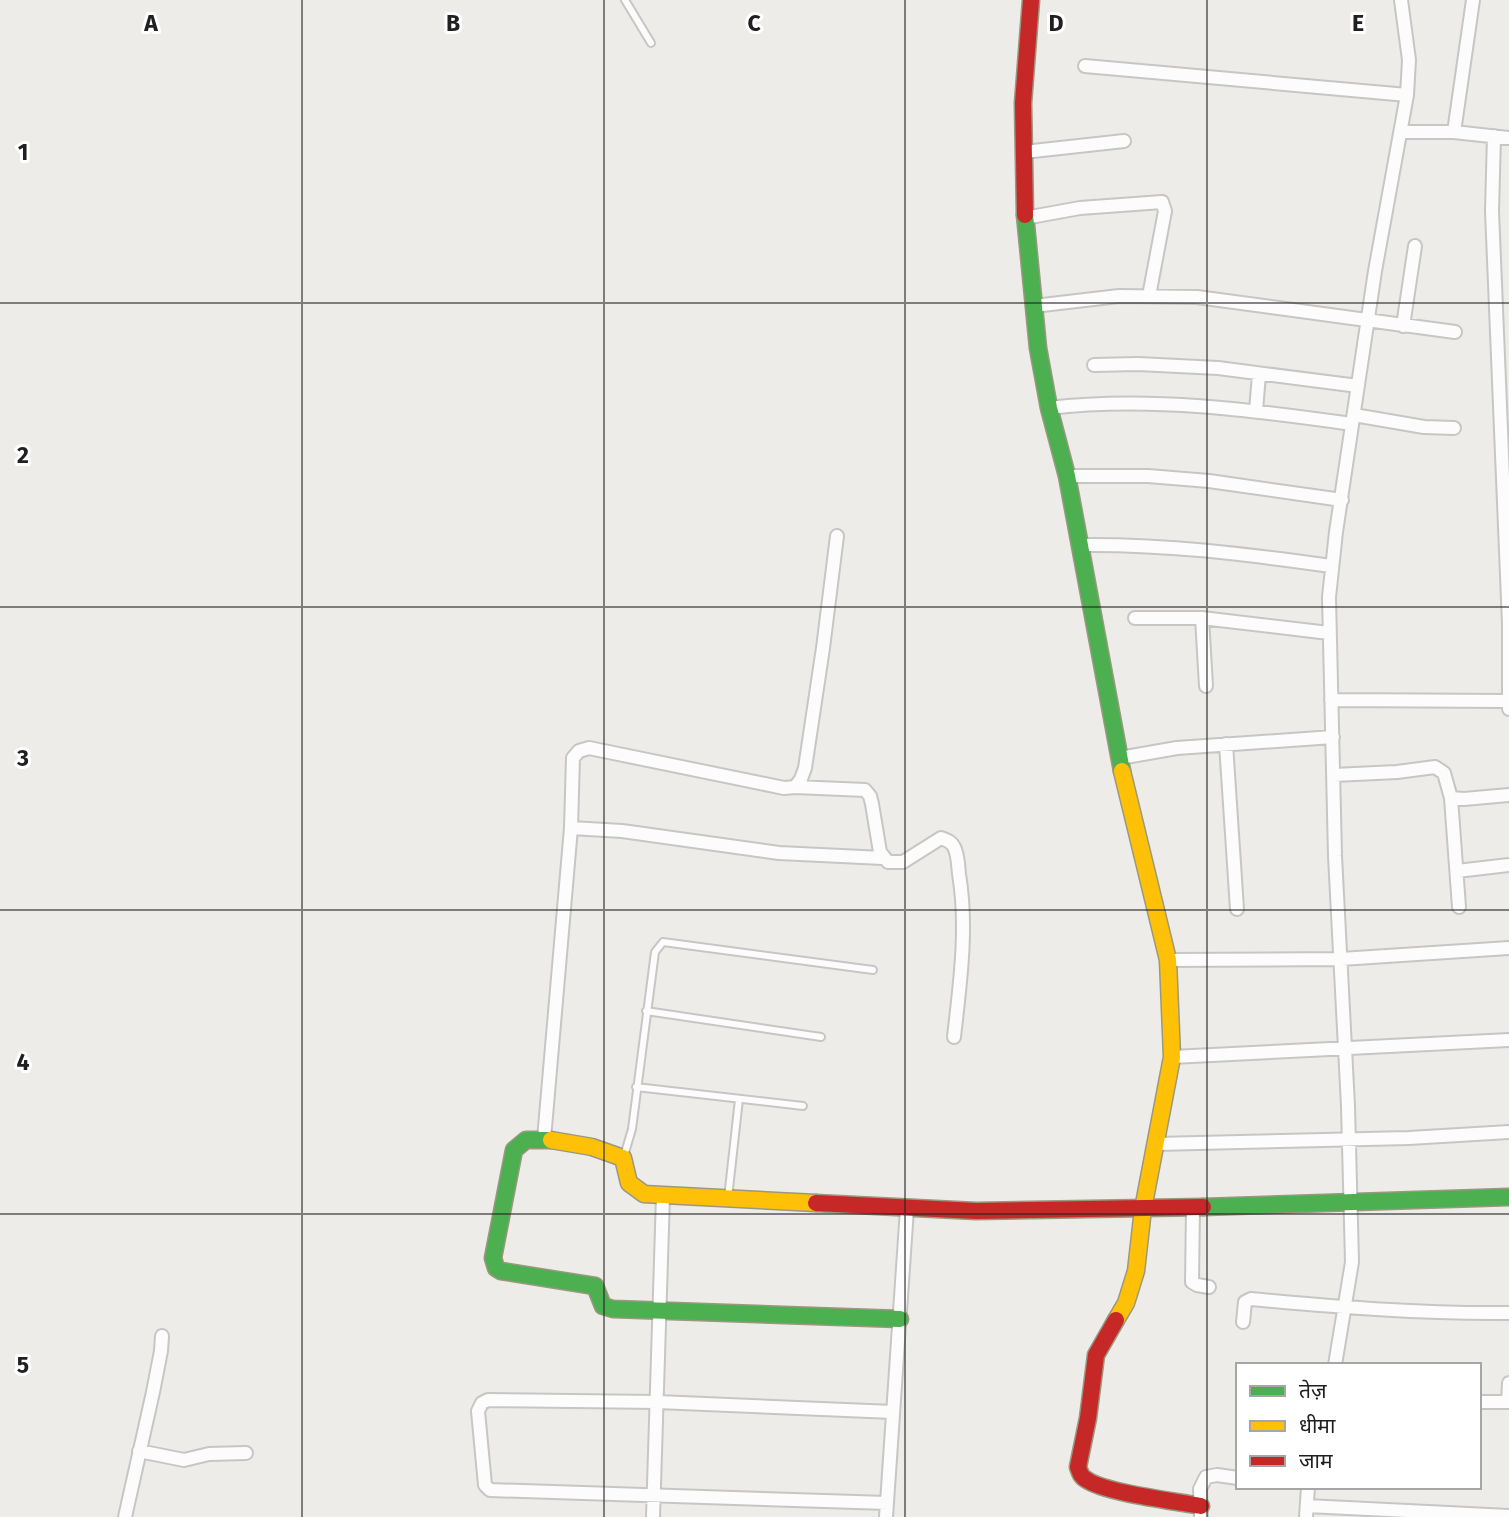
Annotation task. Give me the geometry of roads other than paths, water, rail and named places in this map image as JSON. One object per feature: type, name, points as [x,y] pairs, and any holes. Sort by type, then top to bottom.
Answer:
[{"type":"street","points":[[1031,0],[1023,103],[1026,218],[1038,348],[1049,408],[1067,476],[1126,791],[1168,961],[1172,1057],[1143,1209],[1136,1271],[1126,1303],[1101,1343],[1093,1364],[1088,1418],[1078,1467],[1083,1478],[1109,1488],[1201,1512],[1200,1489],[1206,1477],[1217,1475],[1236,1478]]},
{"type":"street","points":[[1335,1363],[1352,1262],[1331,700],[1331,566],[1368,321],[1407,95],[1409,60],[1401,0]]},
{"type":"street","points":[[1454,132],[1473,0]]},
{"type":"street","points":[[1085,66],[1407,95]]},
{"type":"street","points":[[1402,132],[1454,132],[1509,138]]},
{"type":"street","points":[[1494,136],[1492,211],[1504,374],[1509,709]]},
{"type":"street","points":[[1024,152],[1125,141]]},
{"type":"street","points":[[1026,218],[1080,208],[1162,202],[1165,211],[1149,296]]},
{"type":"street","points":[[1403,326],[1415,246]]},
{"type":"street","points":[[1034,306],[1119,296],[1198,298],[1455,332]]},
{"type":"street","points":[[1094,365],[1178,365],[1358,386]]},
{"type":"street","points":[[1256,411],[1259,374]]},
{"type":"street","points":[[1049,408],[1124,403],[1454,428]]},
{"type":"street","points":[[1067,476],[1148,476],[1209,481],[1342,500]]},
{"type":"street","points":[[795,787],[805,768],[837,537]]},
{"type":"street","points":[[1080,545],[1141,544],[1203,549],[1331,566]]},
{"type":"street","points":[[1135,618],[1202,618],[1329,633]]},
{"type":"street","points":[[1202,618],[1206,686]]},
{"type":"street","points":[[1331,700],[1509,701]]},
{"type":"street","points":[[1120,758],[1177,748],[1333,737]]},
{"type":"street","points":[[1226,744],[1237,909]]},
{"type":"street","points":[[544,1139],[571,828],[573,758],[579,751],[589,748],[785,788],[865,790],[872,804],[883,858]]},
{"type":"street","points":[[1334,775],[1435,767],[1444,773],[1451,798],[1459,907]]},
{"type":"street","points":[[1451,798],[1509,795]]},
{"type":"street","points":[[571,828],[622,831],[779,853],[883,858],[888,862],[903,862],[941,838],[948,840],[954,845],[961,885],[963,921],[954,1037]]},
{"type":"street","points":[[1457,871],[1509,865]]},
{"type":"street","points":[[1168,961],[1340,959],[1509,948]]},
{"type":"street","points":[[1172,1057],[1509,1041]]},
{"type":"street","points":[[1156,1144],[1348,1140],[1509,1132]]},
{"type":"street","points":[[900,1319],[607,1308],[601,1302],[595,1286],[501,1271],[496,1268],[493,1258],[514,1150],[519,1143],[527,1139],[544,1139],[613,1152],[623,1158],[626,1181],[631,1189],[644,1194],[907,1209],[1033,1211],[1194,1208],[1509,1197]]},
{"type":"street","points":[[653,1517],[663,1196]]},
{"type":"street","points":[[1194,1208],[1192,1282],[1209,1287]]},
{"type":"street","points":[[886,1517],[907,1209]]},
{"type":"street","points":[[1243,1322],[1245,1301],[1251,1299],[1345,1308],[1438,1313],[1509,1313]]},
{"type":"street","points":[[125,1517],[153,1392],[162,1336]]},
{"type":"street","points":[[1481,1402],[1509,1402],[1509,1383]]},
{"type":"street","points":[[887,1503],[490,1490],[485,1485],[478,1411],[482,1403],[488,1400],[658,1402],[893,1412]]},
{"type":"street","points":[[139,1451],[184,1460],[209,1454],[246,1453]]},
{"type":"street","points":[[1308,1489],[1307,1511],[1509,1516]]},
{"type":"lane","points":[[625,0],[651,43]]},
{"type":"lane","points":[[623,1158],[632,1129],[655,952],[663,942],[873,970]]},
{"type":"lane","points":[[646,1011],[821,1037]]},
{"type":"lane","points":[[636,1087],[803,1106]]},
{"type":"lane","points":[[727,1200],[739,1099]]}]
